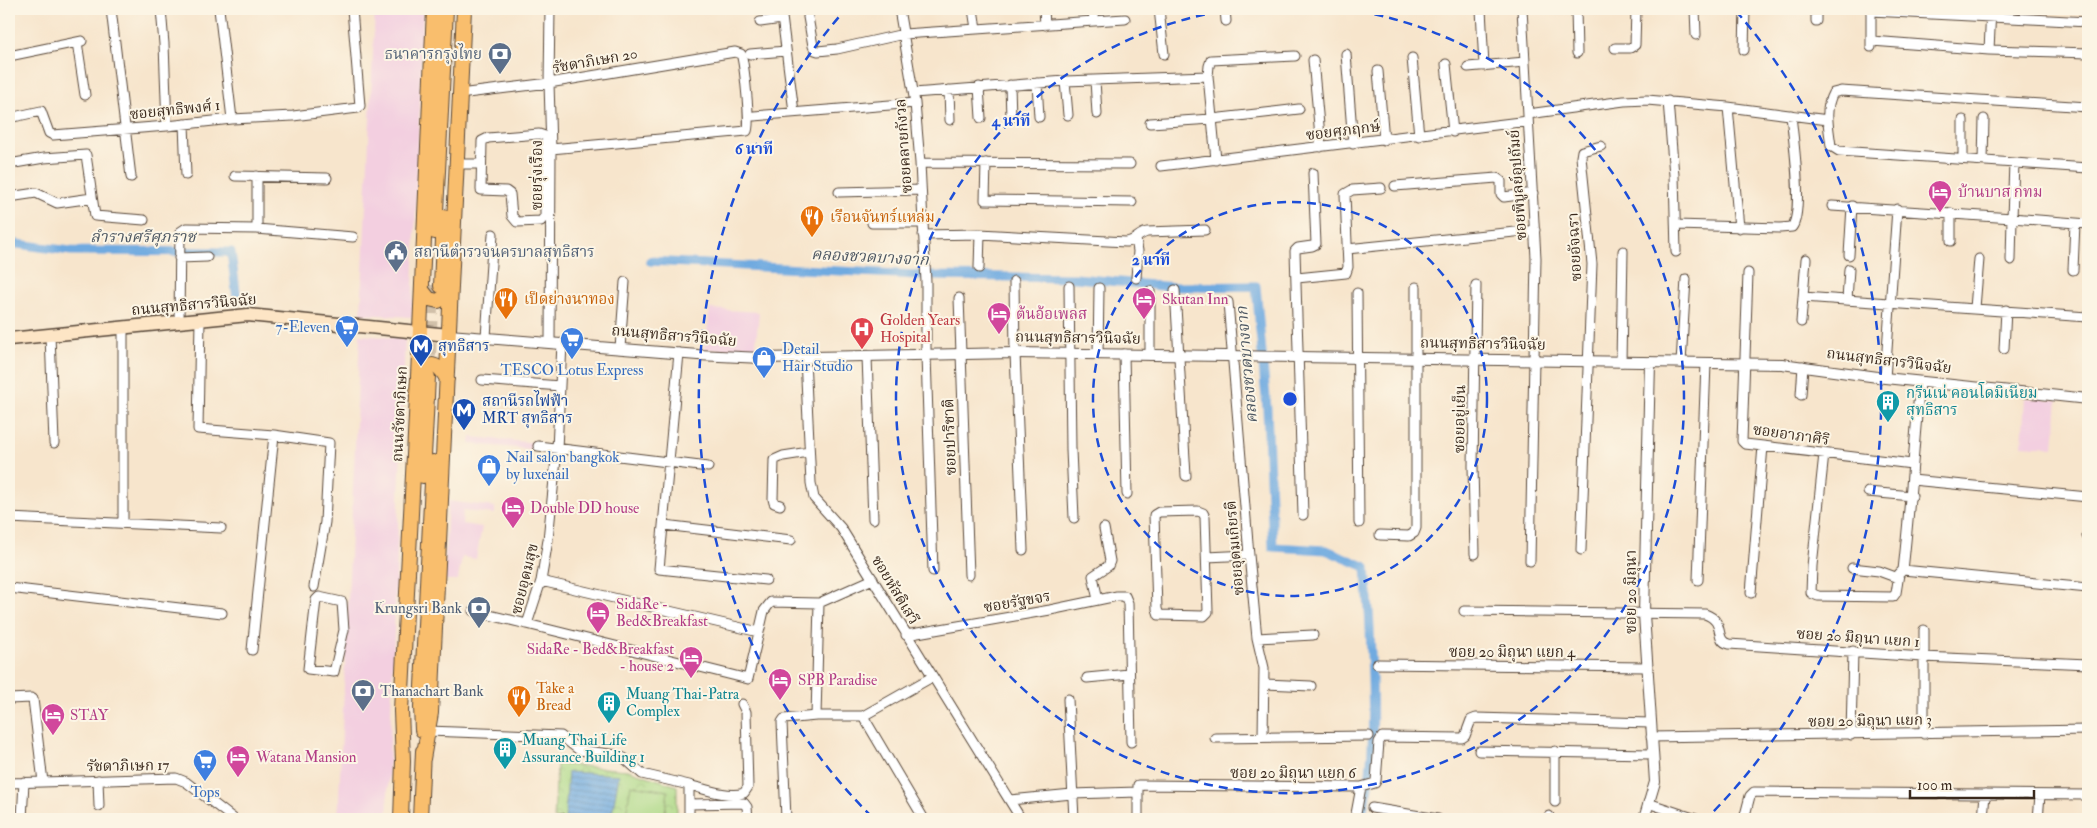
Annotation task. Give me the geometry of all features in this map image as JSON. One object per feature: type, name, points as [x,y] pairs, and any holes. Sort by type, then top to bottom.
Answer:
[{"type":"main road","name":"ถนนรัชดาภิเษก","points":[[401,819],[404,761],[401,711],[432,378],[449,334],[437,287],[434,9]]},
{"type":"main road","name":"ถนนรัชดาภิเษก","points":[[437,287],[446,9]]},
{"type":"main road","name":"ถนนรัชดาภิเษก","points":[[437,287],[454,9]]},
{"type":"main road","name":"ถนนรัชดาภิเษก","points":[[423,759],[432,704],[432,378],[419,332],[437,287],[456,164],[464,9]]},
{"type":"main road","name":"ถนนสุทธิสารวินิจฉัย","points":[[9,339],[260,315],[449,334]]},
{"type":"main road","name":"ถนนรัชดาภิเษก","points":[[420,819],[423,759],[421,707],[432,378]]},
{"type":"street","points":[[111,9],[131,177]]},
{"type":"street","points":[[161,9],[165,51],[167,126]]},
{"type":"street","points":[[219,9],[232,119]]},
{"type":"street","name":"ซอยสุทธิพงศ์ 1","points":[[9,118],[41,111],[49,133],[53,135],[232,119],[293,116],[358,108],[360,106],[352,9]]},
{"type":"street","name":"ซอยรุ่งเรือง","points":[[550,9],[550,342]]},
{"type":"street","points":[[781,9],[794,112]]},
{"type":"street","name":"ซอยคลายกังวล","points":[[899,9],[914,93],[920,163],[926,282],[926,355]]},
{"type":"street","points":[[973,9],[976,30]]},
{"type":"street","points":[[1044,9],[1045,25]]},
{"type":"street","points":[[1093,9],[1094,21]]},
{"type":"street","points":[[1160,9],[1164,54]]},
{"type":"street","points":[[1225,9],[1226,21]]},
{"type":"street","points":[[1481,9],[1484,66]]},
{"type":"street","name":"ซอยพิบูลย์อุปถัมย์","points":[[1522,9],[1535,230],[1535,360],[1530,560]]},
{"type":"street","points":[[1576,9],[1578,53]]},
{"type":"street","points":[[1615,48],[1630,48],[1635,45],[1636,9]]},
{"type":"street","points":[[1695,9],[1696,36]]},
{"type":"street","points":[[1744,50],[1745,9]]},
{"type":"street","points":[[1816,9],[1816,21]]},
{"type":"street","points":[[2088,22],[1991,12],[1871,10],[1872,44],[2088,53]]},
{"type":"street","points":[[1989,50],[1991,12]]},
{"type":"street","points":[[808,17],[814,50],[818,51],[837,49],[904,34],[1125,19]]},
{"type":"street","points":[[760,22],[782,19]]},
{"type":"street","points":[[9,56],[80,42],[85,95]]},
{"type":"street","points":[[750,54],[786,51]]},
{"type":"street","name":"รัชดาภิเษก 20","points":[[459,94],[549,83],[735,52],[739,52],[742,57],[749,127],[747,131],[551,148]]},
{"type":"street","points":[[1346,54],[1353,144]]},
{"type":"street","points":[[1216,160],[1208,76],[1209,63],[1215,59],[1295,56]]},
{"type":"street","points":[[1412,58],[1419,136]]},
{"type":"street","points":[[1313,60],[1321,147]]},
{"type":"street","points":[[1468,67],[1525,62]]},
{"type":"street","points":[[1446,64],[1453,132]]},
{"type":"street","points":[[1378,71],[1384,140]]},
{"type":"street","points":[[914,93],[1066,81],[1208,76]]},
{"type":"street","points":[[1095,80],[1097,114]]},
{"type":"street","points":[[1066,81],[1068,115]]},
{"type":"street","points":[[1037,83],[1039,117]]},
{"type":"street","points":[[1010,85],[1011,118]]},
{"type":"street","points":[[979,87],[981,118]]},
{"type":"street","points":[[949,90],[950,120]]},
{"type":"street","points":[[2088,107],[1841,92],[1833,93],[1829,101],[1828,120],[1831,146],[1839,151],[2088,168]]},
{"type":"street","name":"ซอยศุภฤกษ์","points":[[1161,166],[1453,132],[1624,101],[1668,101],[1828,120]]},
{"type":"street","points":[[1668,101],[1676,252]]},
{"type":"street","points":[[754,116],[915,104]]},
{"type":"street","points":[[1728,107],[1739,228]]},
{"type":"street","points":[[1150,123],[1212,119],[1299,109]]},
{"type":"street","points":[[1676,225],[1739,228],[1792,227],[1796,222],[1797,194],[1791,115]]},
{"type":"street","points":[[1983,160],[1984,119]]},
{"type":"street","points":[[1963,159],[1964,120]]},
{"type":"street","points":[[184,124],[186,175]]},
{"type":"street","points":[[539,134],[545,136],[544,219],[541,221],[517,222],[514,220],[510,194],[481,190],[481,164],[482,141],[484,139],[539,134]]},
{"type":"street","name":"ซอยอัจฉรา","points":[[1589,361],[1592,264],[1581,157],[1582,151],[1601,146]]},
{"type":"street","points":[[9,164],[44,158],[86,155],[95,216],[144,220]]},
{"type":"street","points":[[920,163],[1130,164]]},
{"type":"street","points":[[986,163],[986,200],[1132,202]]},
{"type":"street","points":[[2011,260],[2014,163]]},
{"type":"street","points":[[456,164],[481,164]]},
{"type":"street","points":[[1303,515],[1296,248],[1316,244],[1313,173]]},
{"type":"street","points":[[235,176],[327,178]]},
{"type":"street","points":[[257,176],[257,229]]},
{"type":"street","points":[[1394,186],[1497,178],[1501,181],[1501,194],[1504,197],[1533,193]]},
{"type":"street","points":[[1296,278],[1346,272],[1348,268],[1345,194],[1352,190],[1381,188]]},
{"type":"street","points":[[839,192],[921,190]]},
{"type":"street","points":[[9,197],[36,193],[57,203],[92,198]]},
{"type":"street","points":[[1832,206],[1897,209],[2088,224]]},
{"type":"street","points":[[1849,255],[1852,206]]},
{"type":"street","points":[[1885,378],[1897,209]]},
{"type":"street","points":[[1951,213],[1951,241]]},
{"type":"street","points":[[2074,270],[2075,222]]},
{"type":"street","points":[[872,223],[922,223]]},
{"type":"street","points":[[179,322],[179,245],[180,232],[186,228],[257,229],[353,237]]},
{"type":"street","points":[[923,235],[980,234],[1126,242],[1136,239],[1139,234],[1147,232],[1205,230]]},
{"type":"street","points":[[1347,249],[1535,230]]},
{"type":"street","points":[[486,337],[493,234]]},
{"type":"street","points":[[979,268],[980,234]]},
{"type":"street","points":[[1136,239],[1138,251],[1136,278]]},
{"type":"street","points":[[1621,362],[1623,251]]},
{"type":"street","points":[[179,257],[207,257]]},
{"type":"street","points":[[1801,322],[1806,259]]},
{"type":"street","points":[[1975,308],[1978,259]]},
{"type":"street","points":[[1847,300],[1849,269]]},
{"type":"street","points":[[1744,364],[1748,273]]},
{"type":"street","points":[[1681,363],[1686,279]]},
{"type":"street","points":[[1014,281],[1023,550]]},
{"type":"street","points":[[620,348],[625,282]]},
{"type":"street","name":"ซอยอยู่เย็น","points":[[1474,554],[1476,285]]},
{"type":"street","points":[[1069,286],[1074,518]]},
{"type":"street","points":[[1380,535],[1409,536],[1414,533],[1416,528],[1416,287]]},
{"type":"street","points":[[1098,354],[1099,288]]},
{"type":"street","points":[[1175,290],[1186,476]]},
{"type":"street","points":[[1150,291],[1150,355]]},
{"type":"street","points":[[1358,293],[1359,524]]},
{"type":"street","points":[[1803,297],[2088,317]]},
{"type":"street","name":"ซอยปาริชาติ","points":[[959,298],[969,575]]},
{"type":"street","name":"ซอยอุดมเกียรติ","points":[[1228,302],[1257,638],[1263,659],[1265,684],[1263,738]]},
{"type":"street","points":[[2004,349],[2006,310]]},
{"type":"street","points":[[200,320],[198,429],[274,434],[329,443],[325,522],[314,587]]},
{"type":"street","points":[[123,328],[123,524]]},
{"type":"street","name":"ถนนสุทธิสารวินิจฉัย","points":[[449,334],[747,358],[1015,353],[1535,360],[1803,366],[1885,378],[2088,399]]},
{"type":"street","points":[[50,335],[54,443]]},
{"type":"street","name":"ซอยอุดมสุข","points":[[562,343],[557,448],[548,540],[541,581],[527,624],[748,679],[759,632]]},
{"type":"street","points":[[679,354],[659,567],[661,570],[766,580]]},
{"type":"street","points":[[1124,354],[1127,494]]},
{"type":"street","points":[[926,355],[933,571]]},
{"type":"street","points":[[867,357],[873,519]]},
{"type":"street","name":"ซอยหัสดิเสวี","points":[[805,358],[811,490],[814,498],[841,528],[874,579],[906,635],[1021,819]]},
{"type":"street","points":[[1582,550],[1589,361]]},
{"type":"street","name":"ซอย 20 มิถุนา","points":[[1644,819],[1654,782],[1644,614],[1650,362]]},
{"type":"street","points":[[1698,580],[1706,363]]},
{"type":"street","name":"ซอยอาภาศิริ","points":[[1744,364],[1742,441],[1746,444],[1912,464]]},
{"type":"street","points":[[1801,395],[1803,366]]},
{"type":"street","points":[[482,380],[560,386]]},
{"type":"street","points":[[1824,454],[1812,566],[1811,593],[1818,596],[1893,597],[1900,574],[1912,496],[1912,464],[1920,382]]},
{"type":"street","points":[[252,650],[274,434]]},
{"type":"street","points":[[538,446],[708,467]]},
{"type":"street","points":[[1751,593],[1763,446]]},
{"type":"street","points":[[780,505],[772,500],[774,460],[783,456],[809,452]]},
{"type":"street","points":[[1912,480],[2088,497]]},
{"type":"street","points":[[1868,492],[1912,496]]},
{"type":"street","points":[[1159,512],[1201,512],[1205,517],[1207,557],[1207,614],[1204,616],[1159,615],[1157,609],[1154,515],[1159,512]]},
{"type":"street","points":[[9,518],[221,528]]},
{"type":"street","points":[[664,525],[792,540]]},
{"type":"street","points":[[1098,600],[1093,576],[1108,566],[1110,561],[1104,528]]},
{"type":"street","points":[[1207,557],[1249,555]]},
{"type":"street","points":[[1852,568],[1900,574],[2088,588]]},
{"type":"street","points":[[541,581],[759,632],[764,611],[771,602],[819,604],[874,579]]},
{"type":"street","points":[[9,588],[222,613]]},
{"type":"street","name":"ซอยรัฐขจร","points":[[906,635],[1050,610],[1122,595],[1125,596],[1128,603],[1129,674]]},
{"type":"street","points":[[317,598],[341,601],[347,630],[335,672],[308,670],[317,598]]},
{"type":"street","points":[[816,716],[819,604]]},
{"type":"street","points":[[473,610],[527,624]]},
{"type":"street","name":"ซอย 20 มิถุนา แยก 1","points":[[1464,610],[1705,614],[1713,617],[1718,622],[1722,639],[1729,644],[1923,657],[2088,664]]},
{"type":"street","points":[[1924,630],[1924,734]]},
{"type":"street","points":[[1257,638],[1313,635]]},
{"type":"street","points":[[1851,735],[1852,651]]},
{"type":"street","name":"ซอย 20 มิถุนา แยก 4","points":[[1377,664],[1647,667]]},
{"type":"street","points":[[1087,678],[1129,674],[1131,742]]},
{"type":"street","points":[[786,819],[782,722],[788,718],[863,716],[932,677]]},
{"type":"street","points":[[1265,684],[1311,686]]},
{"type":"street","points":[[9,699],[33,699],[43,782]]},
{"type":"street","points":[[1068,699],[1074,819]]},
{"type":"street","points":[[428,731],[561,736],[579,750],[617,755],[624,758],[642,774],[738,795],[744,793],[748,787],[746,712],[742,704]]},
{"type":"street","points":[[863,716],[924,819]]},
{"type":"street","name":"ซอย 20 มิถุนา แยก 6","points":[[1010,800],[1072,794],[1138,792],[1138,785],[1362,787],[1375,783],[1379,742],[1385,736],[1462,738],[1465,736],[1471,720],[1476,718],[1650,723]]},
{"type":"street","name":"ซอย 20 มิถุนา แยก 3","points":[[1651,737],[2088,730]]},
{"type":"street","points":[[1215,738],[1369,736]]},
{"type":"street","points":[[1479,751],[1652,754]]},
{"type":"street","points":[[1555,751],[1555,802]]},
{"type":"street","name":"รัชดาภิเษก 17","points":[[9,783],[176,778],[186,782],[234,819]]},
{"type":"street","points":[[98,780],[99,806]]},
{"type":"street","points":[[22,819],[24,782]]},
{"type":"street","points":[[688,785],[688,819]]},
{"type":"street","points":[[1355,819],[1362,787]]},
{"type":"street","points":[[1138,792],[1138,819]]},
{"type":"street","points":[[1744,819],[1750,796],[1754,792],[2088,795]]},
{"type":"street","points":[[1982,819],[1985,794]]},
{"type":"street","points":[[2038,819],[2040,795]]},
{"type":"street","points":[[688,804],[744,803],[747,807],[748,819]]},
{"type":"street","points":[[1648,803],[1696,819]]},
{"type":"street","points":[[1372,808],[1422,818],[1438,819]]},
{"type":"shaded area","points":[[375,9],[423,9],[412,317],[361,314]]},
{"type":"shaded area","points":[[710,309],[759,312],[755,353],[705,349]]},
{"type":"shaded area","points":[[360,335],[405,339],[387,819],[338,819]]},
{"type":"shaded area","points":[[2025,398],[2058,400],[2054,447],[2022,445]]},
{"type":"shaded area","points":[[471,437],[538,443],[537,448],[531,447],[530,449],[470,444]]},
{"type":"shaded area","points":[[448,501],[495,507],[495,514],[463,511],[462,524],[482,527],[476,559],[462,557],[458,580],[444,580]]},
{"type":"green space","points":[[557,764],[628,770],[677,786],[677,819],[554,819]]},
{"type":"green space","points":[[631,785],[668,791],[664,819],[625,819]]},
{"type":"water","points":[[568,772],[619,775],[611,819],[565,819]]},
{"type":"waterway","name":"ลำรางศรีศุภราช","points":[[9,243],[71,251],[231,252],[237,299]]},
{"type":"waterway","name":"คลองชวดบางจาก","points":[[650,261],[936,276],[1076,278],[1174,287],[1256,286],[1267,409],[1273,547],[1326,550],[1366,567],[1373,732],[1371,767],[1360,819]]},
{"type":"tunnel","points":[[428,377],[432,285]]},
{"type":"place","name":"ธนาคารกรุงไทย","points":[[500,75]]},
{"type":"place","name":"บ้านบาส กทม","points":[[1940,213]]},
{"type":"place","name":"เรือนจันทร์แหล่ม","points":[[812,238]]},
{"type":"place","name":"สถานีตำรวจนครบาลสุทธิสาร","points":[[396,273]]},
{"type":"place","name":"เป็ดย่างนาทอง","points":[[506,320]]},
{"type":"place","name":"Skutan Inn","points":[[1144,320]]},
{"type":"place","name":"ต้นอ้อเพลส","points":[[999,335]]},
{"type":"place","name":"7-Eleven","points":[[347,348]]},
{"type":"place","name":"Golden Years Hospital","points":[[862,350]]},
{"type":"place","name":"TESCO Lotus Express","points":[[572,360]]},
{"type":"place","name":"สุทธิสาร","points":[[421,367]]},
{"type":"place","name":"Detail Hair Studio","points":[[764,379]]},
{"type":"place","name":"กรีนเน่ คอนโดมิเนียม สุทธิสาร","points":[[1888,423]]},
{"type":"place","name":"สถานีรถไฟฟ้า MRT สุทธิสาร","points":[[464,431]]},
{"type":"place","name":"Nail salon bangkok by luxenail","points":[[489,487]]},
{"type":"place","name":"Double DD house","points":[[513,529]]},
{"type":"place","name":"Krungsri Bank","points":[[479,629]]},
{"type":"place","name":"SidaRe - Bed&Breakfast","points":[[598,634]]},
{"type":"place","name":"SidaRe - Bed&Breakfast - house 2","points":[[691,679]]},
{"type":"place","name":"SPB Paradise","points":[[780,701]]},
{"type":"place","name":"Thanachart Bank","points":[[363,712]]},
{"type":"place","name":"Take a Bread","points":[[519,718]]},
{"type":"place","name":"Muang Thai-Patra Complex","points":[[609,724]]},
{"type":"place","name":"STAY","points":[[53,736]]},
{"type":"place","name":"Muang Thai Life Assurance Building 1","points":[[505,770]]},
{"type":"place","name":"Watana Mansion","points":[[238,778]]},
{"type":"place","name":"Tops","points":[[205,782]]}]
